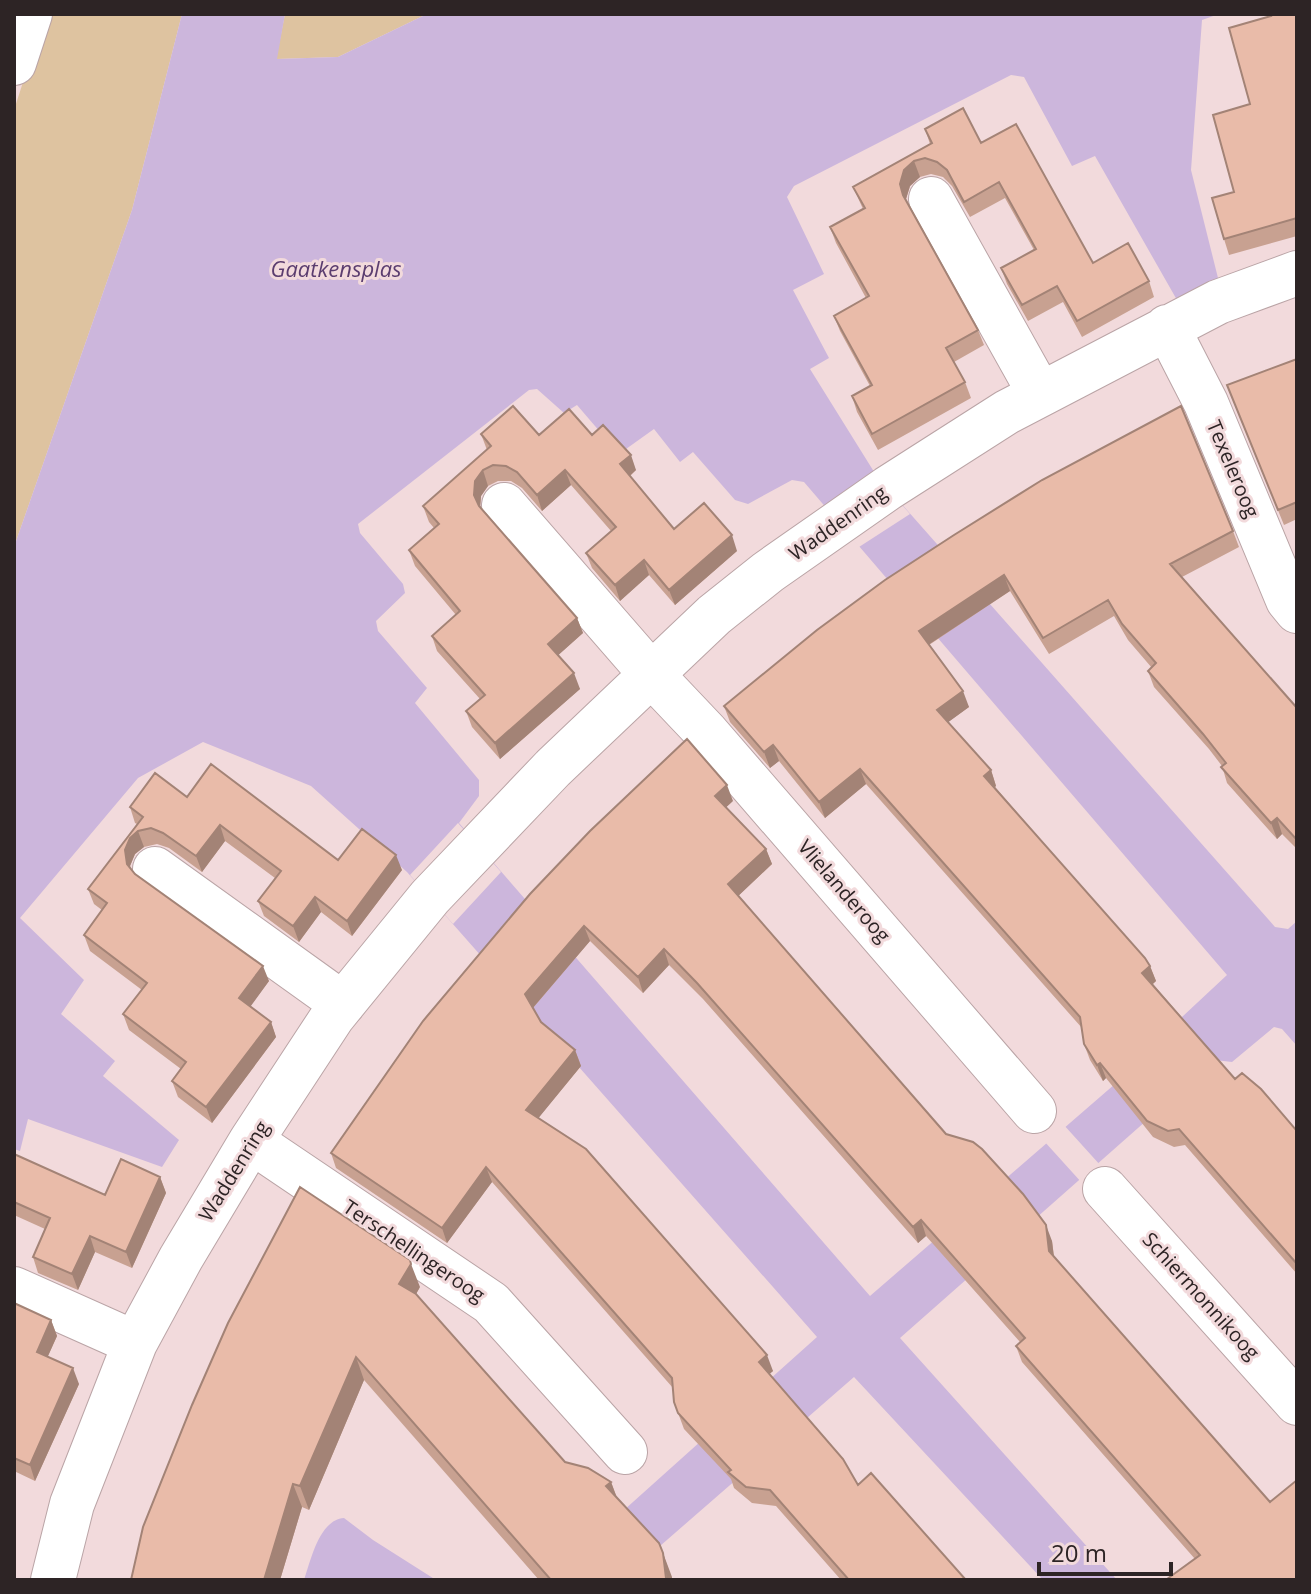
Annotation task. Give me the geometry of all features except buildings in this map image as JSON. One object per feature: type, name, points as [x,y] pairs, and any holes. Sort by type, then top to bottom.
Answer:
[{"type":"street","points":[[14,63],[30,14]]},
{"type":"street","points":[[931,199],[1040,394]]},
{"type":"street","name":"Waddenring","points":[[53,1580],[72,1504],[135,1343],[181,1258],[251,1141],[343,1004],[430,897],[553,768],[714,615],[768,572],[888,488],[980,428],[1040,394],[1218,302],[1297,273]]},
{"type":"street","name":"Texeleroog","points":[[1167,327],[1206,403],[1288,600],[1297,611]]},
{"type":"street","points":[[504,505],[651,674]]},
{"type":"street","name":"Vlielanderoog","points":[[651,674],[716,744],[1034,1111]]},
{"type":"street","points":[[155,869],[343,1004]]},
{"type":"street","name":"Terschellingeroog","points":[[251,1141],[491,1303],[625,1452]]},
{"type":"street","name":"Schiermonnikoog","points":[[1105,1189],[1297,1403]]},
{"type":"street","points":[[14,1289],[135,1343]]},
{"type":"shaded area","points":[[45,14],[182,14],[132,210],[14,547],[14,110]]},
{"type":"shaded area","points":[[285,14],[427,14],[338,57],[276,59]]},
{"type":"water","name":"Gaatkensplas","points":[[182,14],[285,14],[277,59],[338,57],[427,14],[1219,14],[1202,20],[1191,170],[1218,278],[1177,300],[1095,156],[1072,166],[1024,77],[1011,75],[794,186],[787,197],[824,274],[793,290],[829,358],[810,369],[876,475],[1275,927],[1288,929],[1297,921],[1297,1046],[1282,1029],[1274,1027],[1232,1062],[1215,1060],[900,1338],[1117,1580],[1043,1580],[854,1377],[621,1580],[546,1580],[817,1337],[407,872],[311,786],[203,742],[138,778],[20,918],[84,980],[61,1014],[115,1061],[103,1076],[179,1140],[162,1167],[28,1119],[20,1151],[14,1149],[14,547],[132,210]],"holes":[[[537,389],[564,413],[577,405],[619,454],[654,429],[680,462],[693,452],[735,500],[748,504],[792,480],[804,482],[1227,975],[1167,1031],[1160,1045],[870,1296],[459,823],[479,796],[479,780],[415,703],[427,688],[378,631],[376,621],[405,593],[403,584],[360,533],[358,524],[529,390]]]},
{"type":"water","points":[[344,1518],[436,1580],[304,1580],[322,1533],[335,1520]]},
{"type":"pier","points":[[876,475],[910,514],[859,547],[825,507]]},
{"type":"pier","points":[[458,823],[501,872],[453,924],[410,875]]},
{"type":"pier","points":[[1063,1124],[1101,1166],[1082,1183],[1044,1141]]}]
